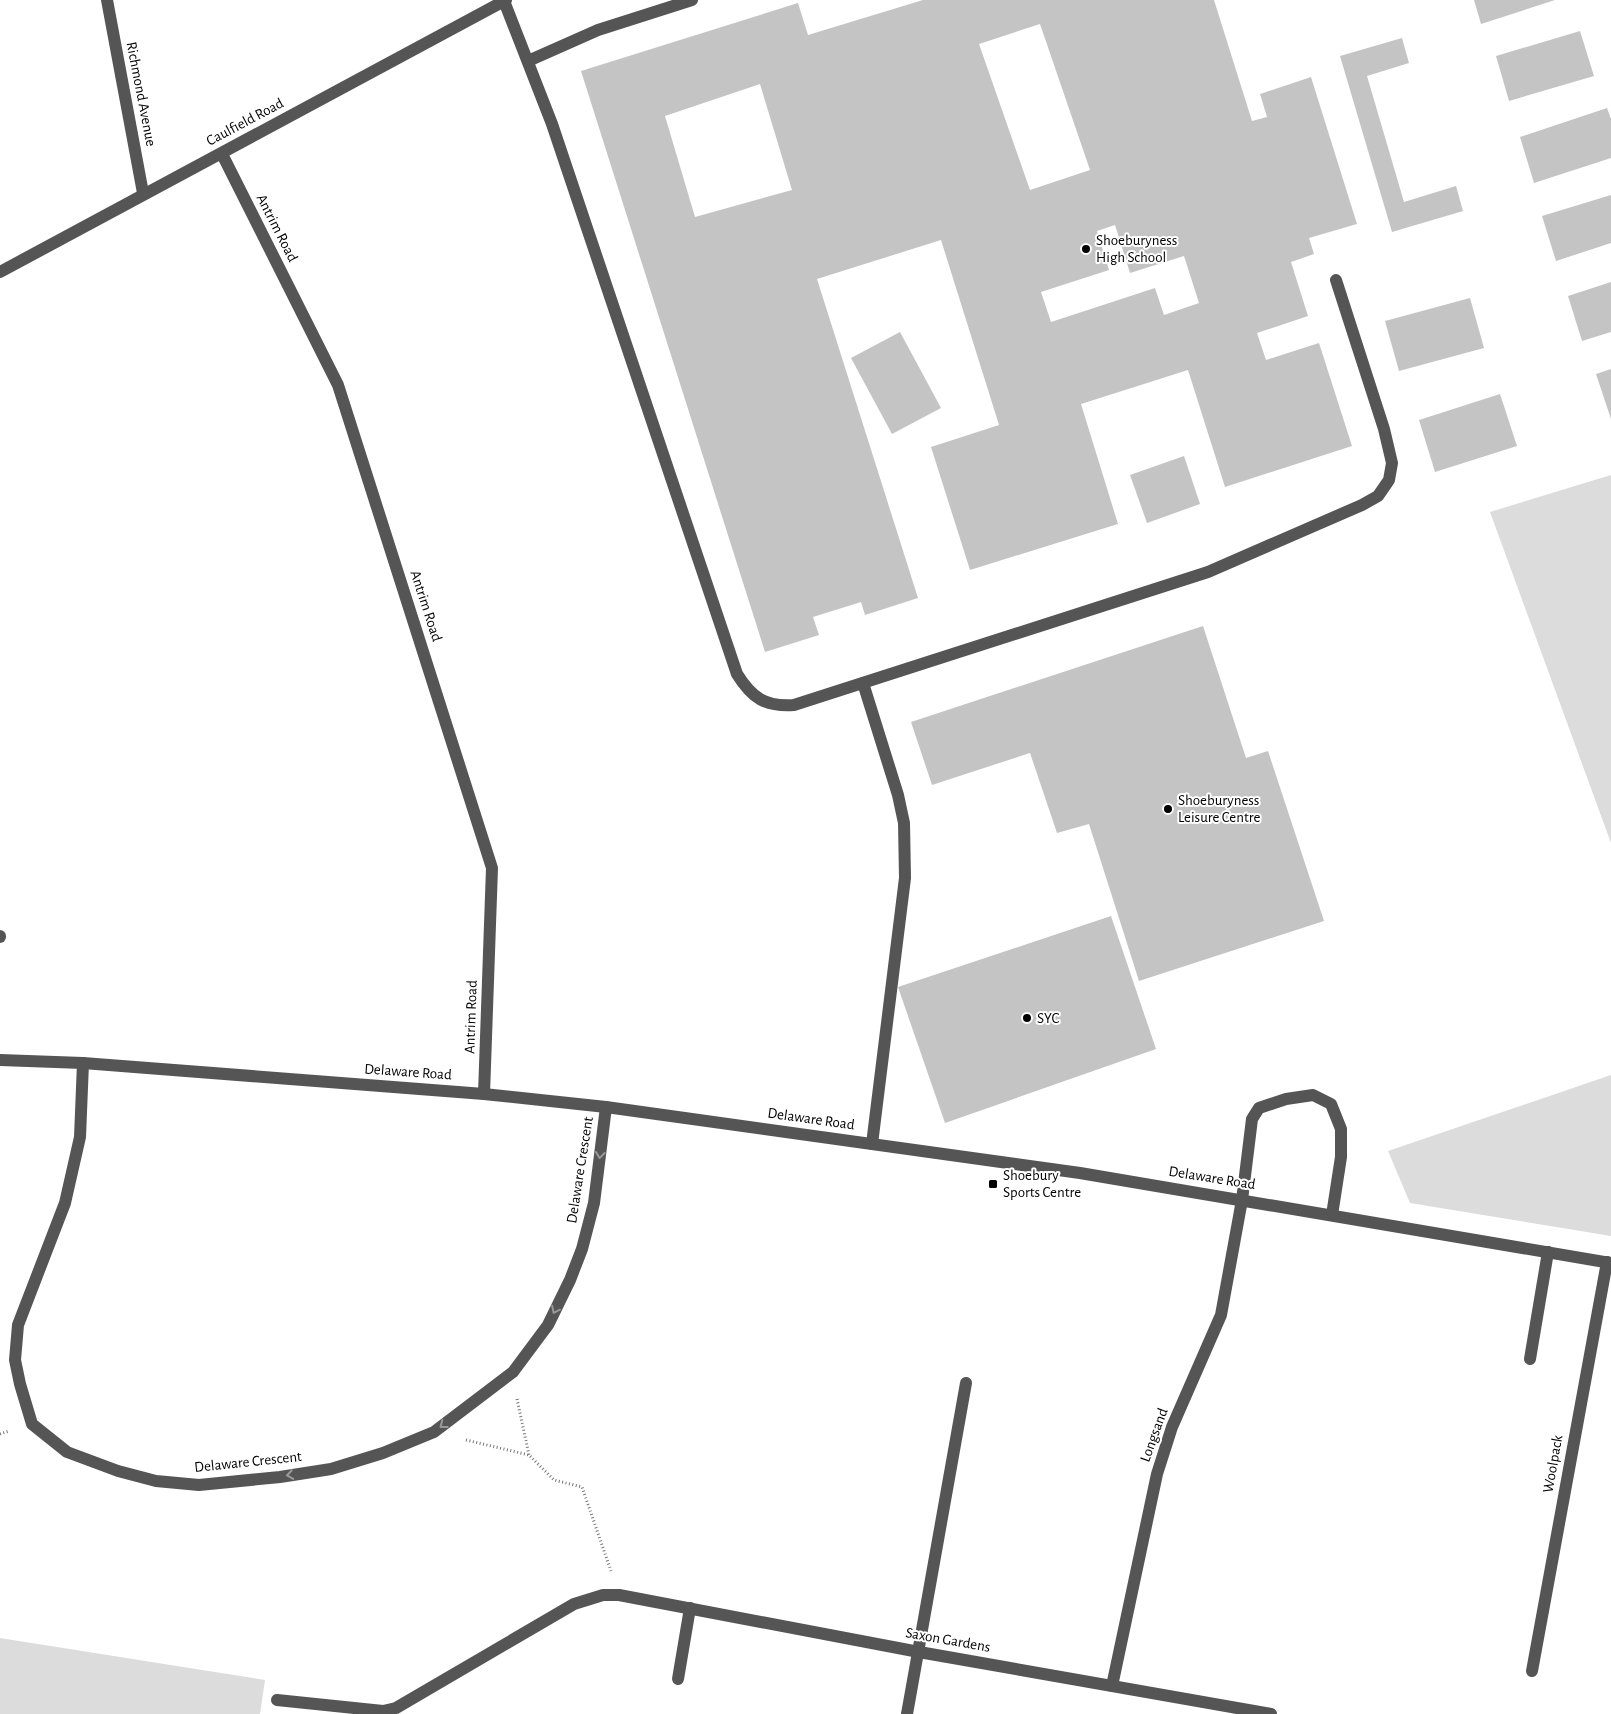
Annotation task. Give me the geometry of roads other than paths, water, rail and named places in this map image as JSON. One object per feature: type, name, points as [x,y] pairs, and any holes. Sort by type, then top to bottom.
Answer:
[{"type":"street","name":"Richmond Avenue","points":[[107,0],[144,193]]},
{"type":"street","name":"Caulfield Road","points":[[0,272],[505,0]]},
{"type":"street","points":[[505,0],[552,124],[737,674],[747,690],[763,701],[778,706],[794,705],[1208,572],[1362,505],[1378,496],[1389,480],[1392,463],[1384,429],[1336,280]]},
{"type":"street","points":[[528,61],[598,30],[692,0]]},
{"type":"street","name":"Antrim Road","points":[[222,154],[338,385],[492,868],[484,1094]]},
{"type":"street","points":[[863,682],[898,795],[904,823],[906,851],[905,878],[872,1144]]},
{"type":"street","name":"Delaware Road","points":[[0,1060],[82,1064],[484,1094],[606,1107],[1080,1173],[1609,1262]]},
{"type":"street","name":"Delaware Crescent","points":[[82,1064],[80,1137],[65,1203],[18,1325],[15,1360],[32,1424],[67,1452],[118,1471],[156,1481],[199,1484],[280,1477],[331,1469],[383,1453],[434,1432],[513,1372],[548,1325],[570,1280],[582,1249],[594,1203],[606,1107]]},
{"type":"street","name":"Longsand","points":[[1112,1686],[1157,1474],[1172,1427],[1220,1315],[1242,1200],[1252,1119],[1259,1108],[1286,1099],[1314,1095],[1331,1104],[1341,1129],[1341,1157],[1332,1215]]},
{"type":"street","points":[[1530,1360],[1548,1252]]},
{"type":"street","name":"Woolpack","points":[[1532,1671],[1609,1262]]},
{"type":"street","points":[[907,1714],[966,1383]]},
{"type":"street","name":"Saxon Gardens","points":[[277,1700],[382,1711],[396,1708],[574,1604],[603,1595],[620,1596],[690,1608],[919,1652],[1271,1714]]},
{"type":"street","points":[[678,1679],[690,1608]]},
{"type":"place","name":"Shoeburyness High School","points":[[1086,249]]},
{"type":"place","name":"Shoeburyness Leisure Centre","points":[[1168,809]]},
{"type":"place","name":"SYC","points":[[1027,1018]]},
{"type":"place","name":"Shoebury Sports Centre","points":[[993,1184]]}]
